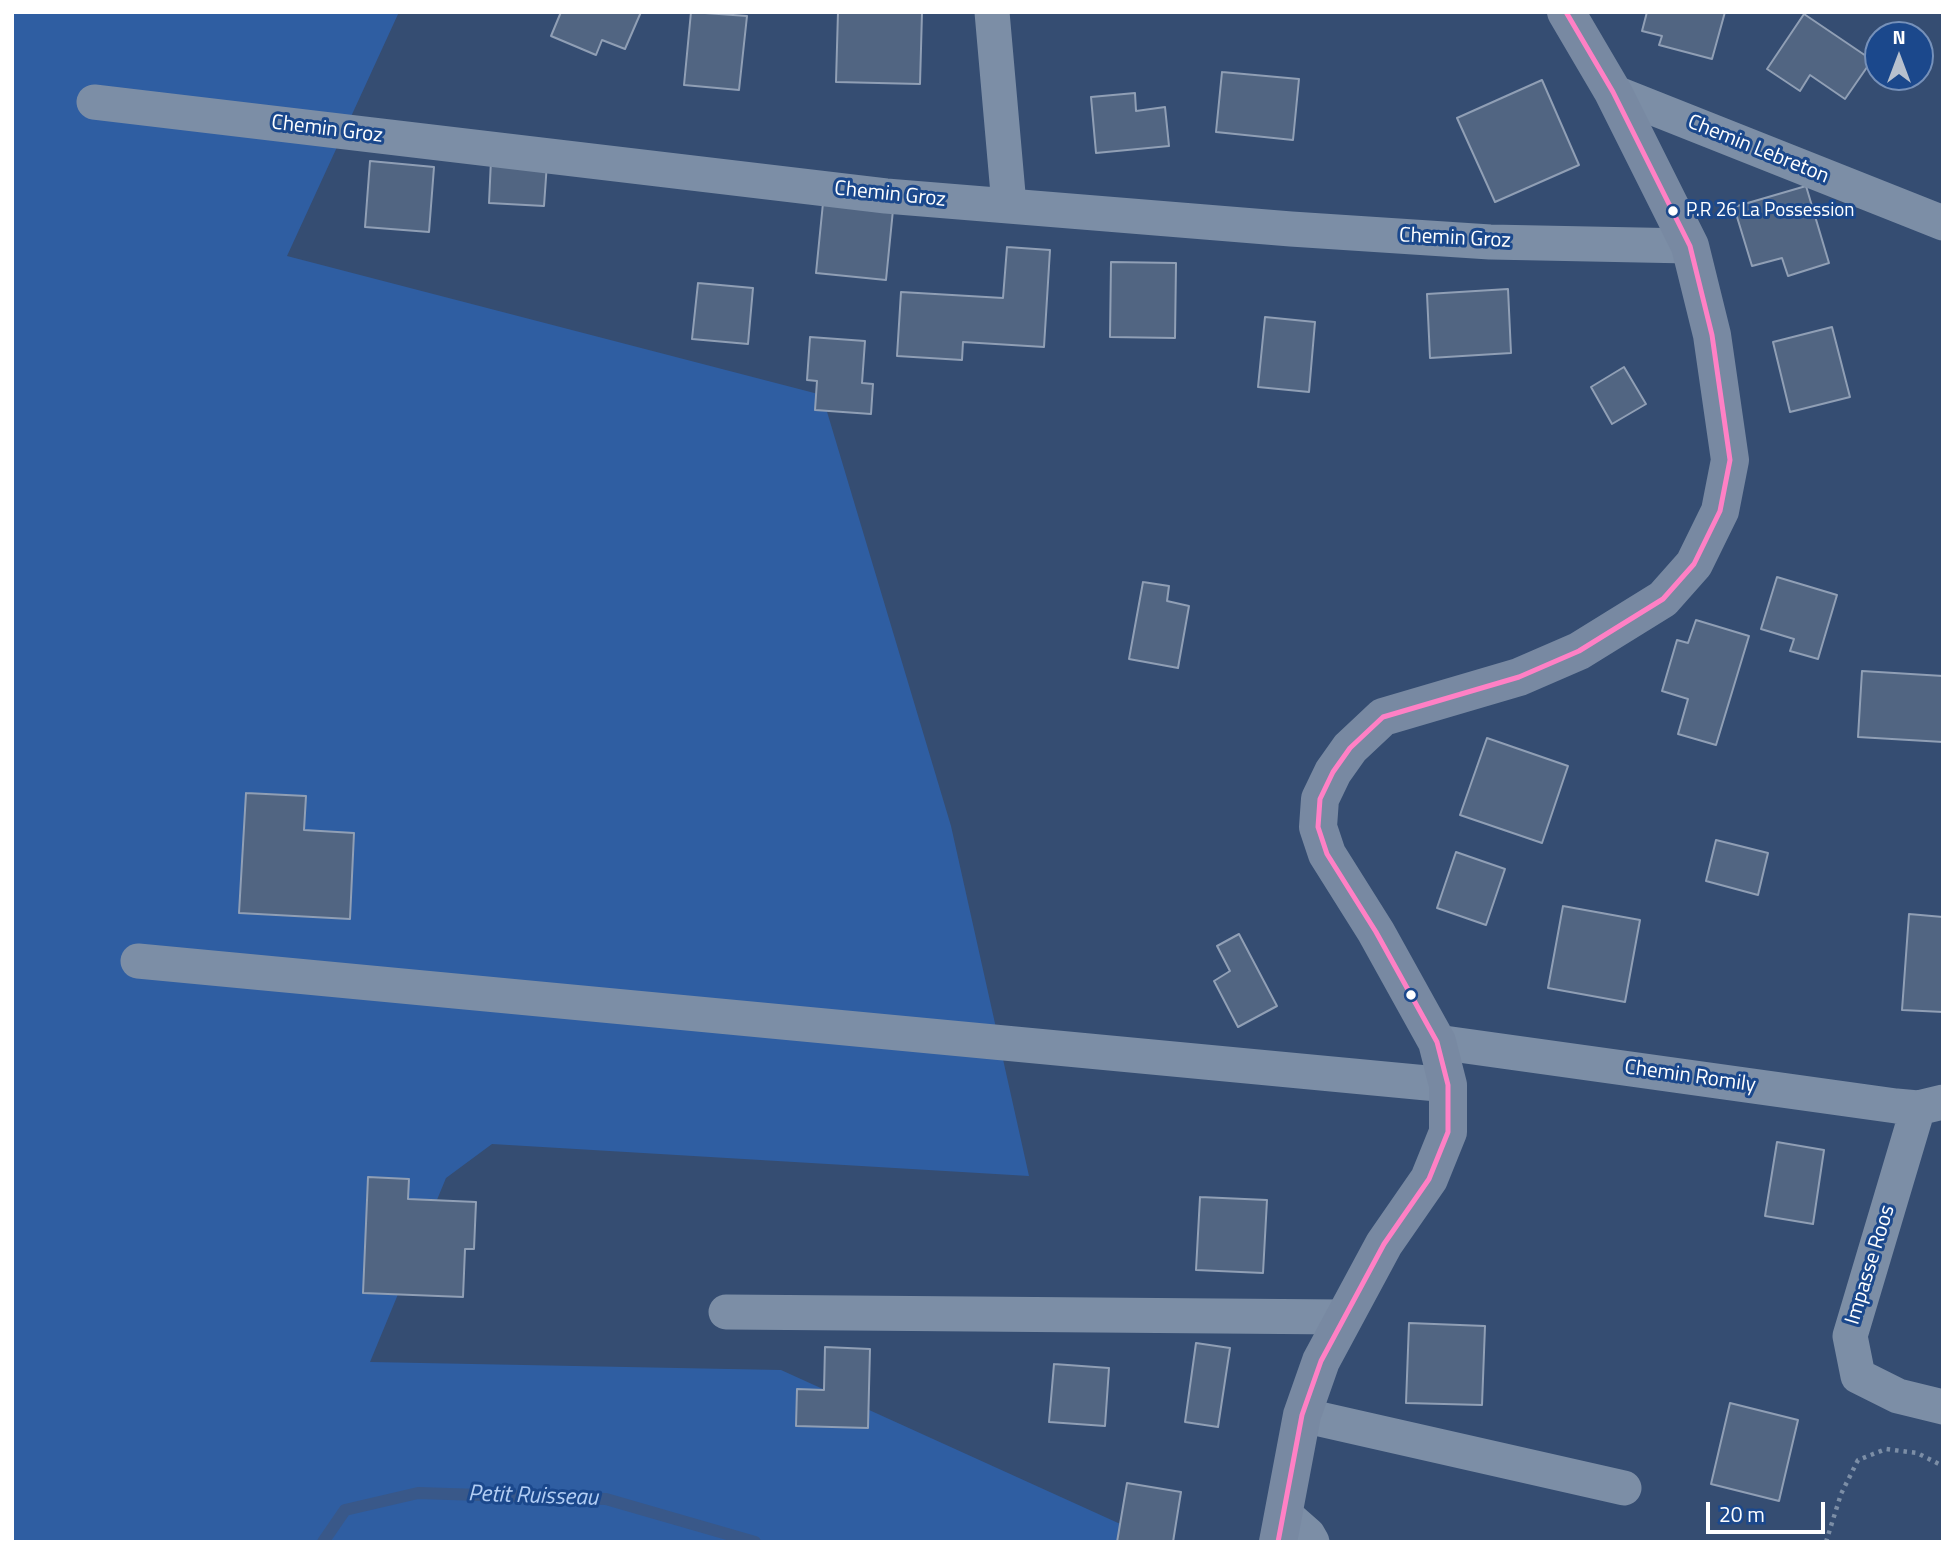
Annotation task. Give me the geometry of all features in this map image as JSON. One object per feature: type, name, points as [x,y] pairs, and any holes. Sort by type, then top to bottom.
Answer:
[{"type":"main road","points":[[1281,1527],[1302,1415],[1321,1361],[1384,1244],[1429,1180],[1448,1132],[1448,1085],[1437,1042],[1377,932],[1327,854],[1318,827],[1320,799],[1333,772],[1350,748],[1383,716],[1519,677],[1579,651],[1663,599],[1695,564],[1720,511],[1730,460],[1712,335],[1690,246],[1613,92],[1566,12]]},
{"type":"street","points":[[992,12],[1009,205]]},
{"type":"street","name":"Chemin Lebreton","points":[[1613,92],[1943,223]]},
{"type":"street","name":"Chemin Groz","points":[[94,102],[886,196],[1291,229],[1490,242],[1690,246]]},
{"type":"street","points":[[138,961],[1448,1085]]},
{"type":"street","name":"Chemin Romily","points":[[1437,1042],[1930,1105]]},
{"type":"street","name":"Impasse Roos","points":[[1930,1105],[1850,1336],[1858,1376],[1898,1396],[1943,1407]]},
{"type":"street","points":[[726,1312],[1343,1317]]},
{"type":"street","points":[[1302,1415],[1624,1488]]},
{"type":"street","points":[[1281,1527],[1308,1535],[1312,1542]]},
{"type":"path","points":[[1826,1542],[1841,1494],[1858,1460],[1886,1449],[1917,1453],[1943,1466]]},
{"type":"shaded area","points":[[12,12],[399,12],[287,256],[822,395],[951,826],[1029,1176],[492,1144],[446,1178],[370,1362],[781,1370],[1160,1542],[12,1542]]},
{"type":"building","points":[[561,12],[641,12],[625,49],[602,40],[596,55],[551,36]]},
{"type":"building","points":[[691,12],[747,16],[739,90],[684,85]]},
{"type":"building","points":[[838,12],[922,13],[920,84],[836,82]]},
{"type":"building","points":[[1647,12],[1725,12],[1712,59],[1659,45],[1662,36],[1642,31]]},
{"type":"building","points":[[1804,14],[1864,55],[1864,72],[1845,99],[1810,75],[1800,91],[1767,69]]},
{"type":"building","points":[[1222,72],[1299,79],[1293,140],[1216,132]]},
{"type":"building","points":[[1542,80],[1579,165],[1495,202],[1457,118]]},
{"type":"building","points":[[1135,93],[1136,111],[1165,107],[1169,146],[1096,153],[1091,97]]},
{"type":"building","points":[[491,160],[547,163],[544,206],[489,203]]},
{"type":"building","points":[[370,161],[434,167],[429,232],[365,227]]},
{"type":"building","points":[[1806,186],[1829,263],[1788,276],[1782,258],[1752,266],[1734,207]]},
{"type":"building","points":[[823,203],[893,210],[886,280],[816,273]]},
{"type":"building","points":[[1007,247],[1050,250],[1044,347],[963,342],[962,360],[897,356],[901,292],[1003,298]]},
{"type":"building","points":[[1111,262],[1176,263],[1175,338],[1110,337]]},
{"type":"building","points":[[698,283],[753,288],[748,344],[692,339]]},
{"type":"building","points":[[1508,289],[1511,353],[1430,358],[1427,294]]},
{"type":"building","points":[[1265,317],[1315,322],[1309,392],[1258,387]]},
{"type":"building","points":[[1832,327],[1850,397],[1790,412],[1773,342]]},
{"type":"building","points":[[810,337],[865,341],[862,383],[873,384],[871,414],[815,410],[817,381],[807,380]]},
{"type":"building","points":[[1624,367],[1646,404],[1612,424],[1591,387]]},
{"type":"building","points":[[1777,577],[1837,595],[1818,659],[1790,651],[1794,639],[1761,629]]},
{"type":"building","points":[[1143,582],[1169,586],[1167,601],[1189,606],[1178,668],[1129,659]]},
{"type":"building","points":[[1696,620],[1749,636],[1716,745],[1678,734],[1688,699],[1662,691],[1677,640],[1688,643]]},
{"type":"building","points":[[1862,671],[1943,676],[1943,742],[1858,737]]},
{"type":"building","points":[[1487,738],[1568,766],[1542,843],[1460,815]]},
{"type":"building","points":[[246,793],[306,796],[304,830],[354,833],[350,919],[239,913]]},
{"type":"building","points":[[1716,840],[1768,853],[1758,895],[1706,881]]},
{"type":"building","points":[[1456,852],[1505,869],[1486,925],[1437,908]]},
{"type":"building","points":[[1563,906],[1640,920],[1625,1002],[1548,988]]},
{"type":"building","points":[[1909,914],[1943,917],[1943,1012],[1902,1010]]},
{"type":"building","points":[[1239,934],[1277,1006],[1238,1027],[1214,981],[1230,971],[1217,946]]},
{"type":"building","points":[[1777,1142],[1824,1150],[1813,1224],[1765,1216]]},
{"type":"building","points":[[368,1177],[409,1179],[408,1199],[476,1202],[474,1249],[465,1249],[463,1297],[363,1293]]},
{"type":"building","points":[[1200,1197],[1267,1200],[1263,1273],[1196,1270]]},
{"type":"building","points":[[1409,1323],[1485,1326],[1482,1405],[1406,1403]]},
{"type":"building","points":[[1196,1343],[1230,1348],[1218,1427],[1185,1422]]},
{"type":"building","points":[[825,1347],[870,1349],[868,1428],[796,1426],[797,1389],[824,1390]]},
{"type":"building","points":[[1054,1364],[1109,1368],[1105,1426],[1049,1422]]},
{"type":"building","points":[[1730,1403],[1798,1420],[1779,1501],[1711,1484]]},
{"type":"building","points":[[1127,1483],[1181,1492],[1173,1542],[1117,1542]]},
{"type":"waterway","name":"Petit Ruisseau","points":[[323,1542],[345,1510],[418,1493],[606,1499],[755,1542]]},
{"type":"transit line","points":[[1278,1542],[1302,1415],[1321,1361],[1384,1244],[1429,1179],[1448,1132],[1448,1085],[1437,1042],[1376,932],[1327,854],[1318,827],[1320,799],[1333,772],[1350,748],[1383,717],[1519,677],[1579,651],[1663,599],[1694,564],[1720,511],[1730,460],[1712,335],[1690,246],[1613,92],[1566,12]]},
{"type":"place","name":"P.R 26 La Possession","points":[[1673,211]]}]
